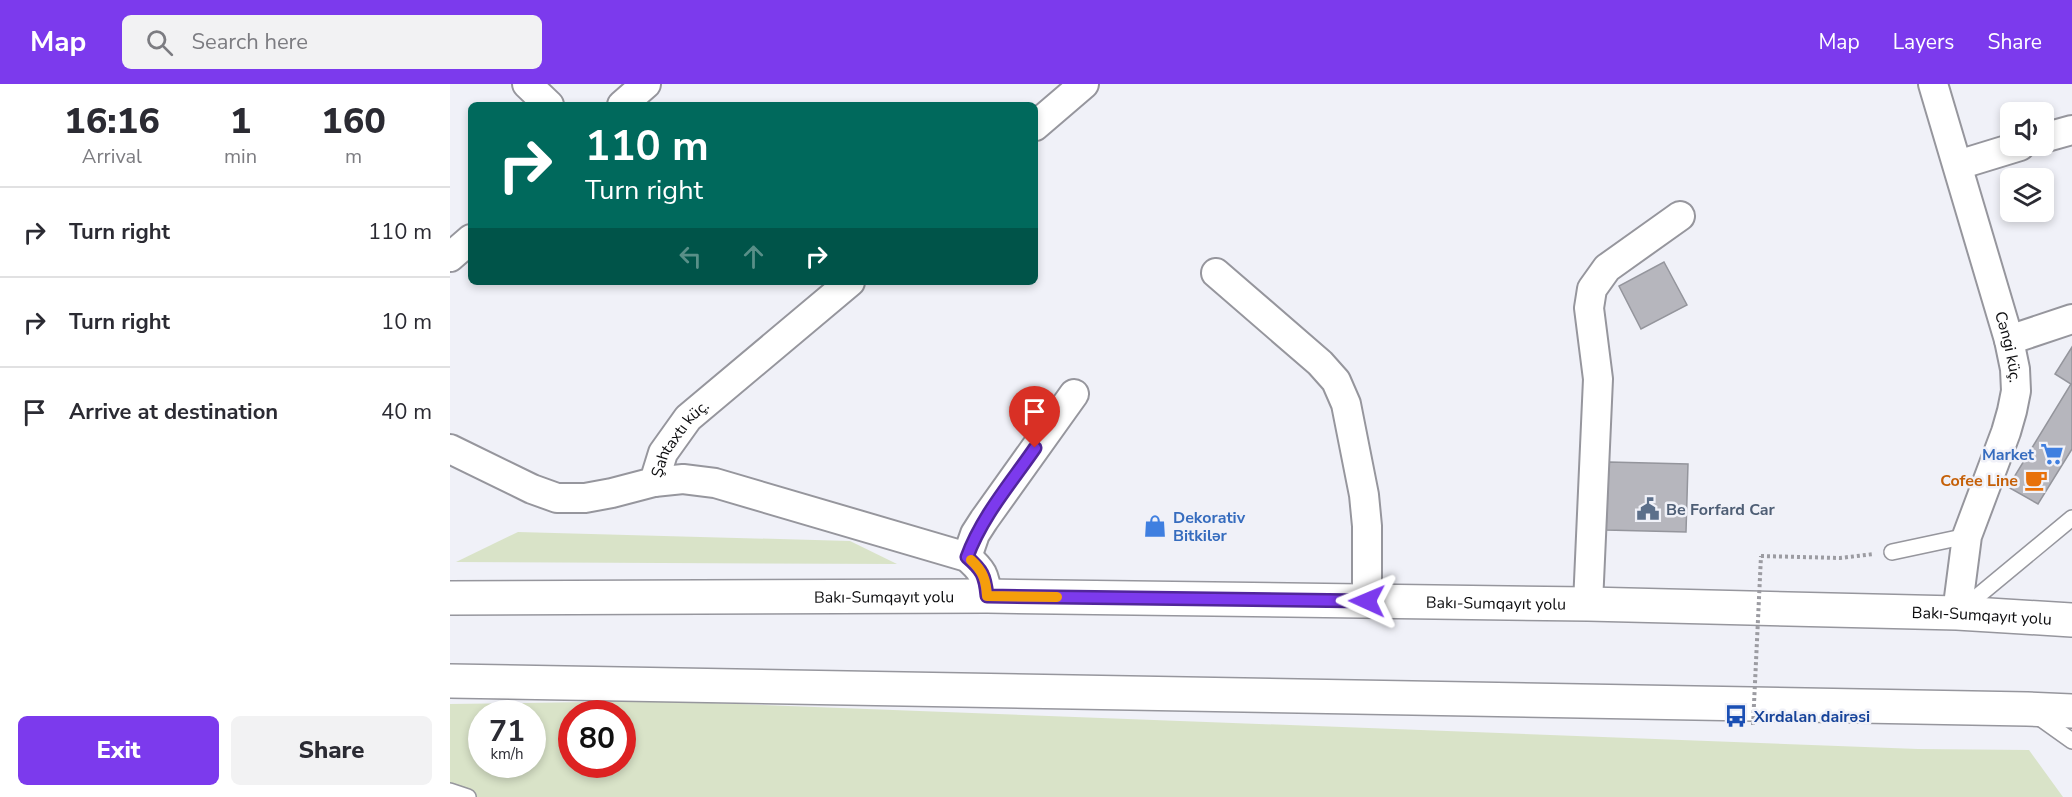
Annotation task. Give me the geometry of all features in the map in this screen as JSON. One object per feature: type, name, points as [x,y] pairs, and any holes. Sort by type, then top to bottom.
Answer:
[{"type":"highway","name":"Bakı-Sumqayıt yolu","points":[[450,598],[987,596],[1367,601],[1957,613],[2072,620]]},
{"type":"highway","points":[[450,681],[2027,708],[2072,711]]},
{"type":"street","points":[[527,84],[546,102]]},
{"type":"street","points":[[625,102],[646,84]]},
{"type":"street","points":[[1038,123],[1084,84]]},
{"type":"street","name":"Cəngi küç.","points":[[1933,84],[2016,369],[2016,391],[2006,432],[1967,536],[1957,613]]},
{"type":"street","points":[[2054,135],[2072,130]]},
{"type":"street","points":[[1958,165],[2000,152]]},
{"type":"street","points":[[1588,604],[1598,379],[1589,308],[1592,289],[1606,268],[1680,216]]},
{"type":"street","points":[[450,257],[468,241]]},
{"type":"street","points":[[1216,273],[1320,363],[1336,381],[1346,404],[1364,495],[1367,601]]},
{"type":"street","name":"Şahtaxtı küç.","points":[[450,449],[532,489],[557,498],[585,498],[654,482],[663,453],[688,418],[846,285]]},
{"type":"street","points":[[2009,340],[2072,319]]},
{"type":"street","points":[[967,557],[975,534],[984,520],[1074,394]]},
{"type":"street","points":[[654,482],[683,479],[715,483],[967,557],[981,569],[986,581],[987,596]]},
{"type":"lane","points":[[1957,613],[2072,518]]},
{"type":"lane","points":[[1892,552],[1967,536]]},
{"type":"lane","points":[[2027,708],[2072,741]]},
{"type":"lane","points":[[450,791],[468,797]]},
{"type":"path","points":[[1753,725],[1761,556],[1840,558],[1892,552]]},
{"type":"green space","points":[[518,532],[850,541],[897,564],[456,562]]},
{"type":"green space","points":[[636,701],[657,701],[1918,749],[2029,750],[2063,797],[450,797],[450,704],[468,704],[468,778],[546,778],[546,703],[558,702],[558,778],[636,778]]},
{"type":"building","points":[[1664,262],[1687,305],[1641,329],[1619,286]]},
{"type":"building","points":[[2072,347],[2072,449],[2038,504],[2008,487],[2071,384],[2055,374]]},
{"type":"building","points":[[1609,462],[1688,464],[1686,532],[1606,530]]},
{"type":"slow traffic","points":[[971,560],[981,569],[986,581],[987,596],[1057,597]]},
{"type":"place","name":"Market","points":[[2052,454]]},
{"type":"place","name":"Cofee Line","points":[[2036,480]]},
{"type":"place","name":"Be Forfard Car","points":[[1648,509]]},
{"type":"place","name":"Dekorativ Bitkilər","points":[[1155,526]]},
{"type":"place","name":"Xırdalan dairəsi","points":[[1736,716]]},
{"type":"route","points":[[1035,448],[975,534],[967,557],[981,569],[986,581],[987,596],[1367,601]]}]
